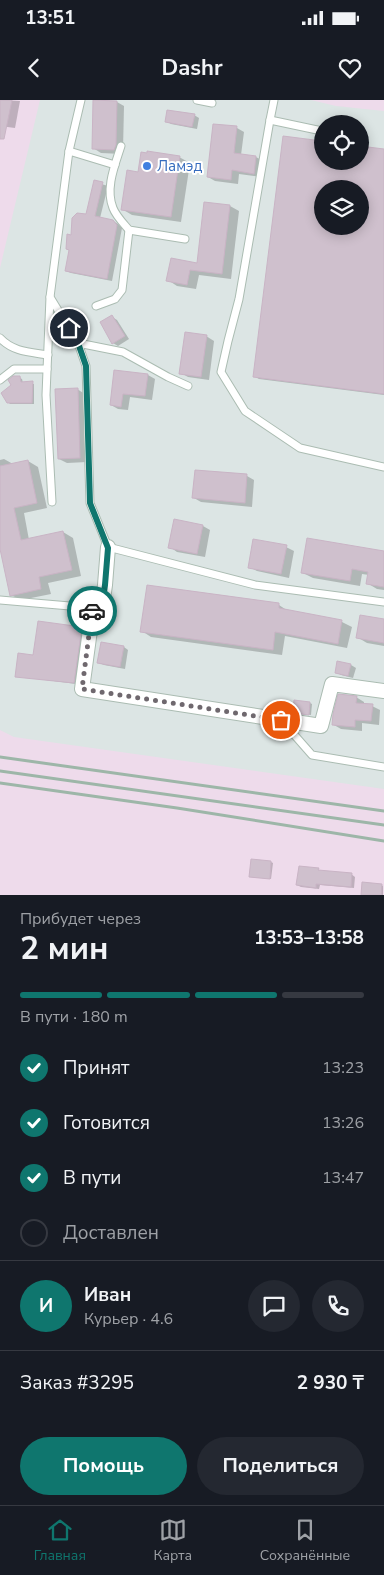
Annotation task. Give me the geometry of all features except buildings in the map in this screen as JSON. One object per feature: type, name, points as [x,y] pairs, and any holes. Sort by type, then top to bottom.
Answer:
[{"type":"street","points":[[108,548],[103,599],[93,608],[82,689],[321,726],[332,684],[384,691]]},
{"type":"lane","points":[[52,502],[46,395],[50,297],[69,151],[81,100]]},
{"type":"lane","points":[[197,100],[212,104]]},
{"type":"lane","points":[[274,100],[239,300],[228,340],[222,372],[245,412],[300,448],[384,466]]},
{"type":"lane","points":[[270,120],[314,129]]},
{"type":"lane","points":[[121,146],[109,191],[113,209],[129,230],[185,239]]},
{"type":"lane","points":[[69,151],[115,165]]},
{"type":"lane","points":[[96,306],[116,299],[122,290],[129,230]]},
{"type":"lane","points":[[50,297],[78,343],[86,366],[90,503],[108,548],[255,585],[384,602]]},
{"type":"lane","points":[[0,338],[6,344],[19,350],[48,355]]},
{"type":"lane","points":[[78,343],[123,352],[168,378],[188,386]]},
{"type":"lane","points":[[0,380],[14,369],[47,369]]},
{"type":"lane","points":[[0,600],[93,608]]},
{"type":"lane","points":[[281,720],[312,755],[384,766]]},
{"type":"shaded area","points":[[40,100],[311,100],[336,106],[384,111],[384,789],[14,737],[0,730],[0,268]]},
{"type":"railway","points":[[0,757],[384,811]]},
{"type":"railway","points":[[0,771],[384,825]]},
{"type":"railway","points":[[0,783],[177,808],[384,841]]},
{"type":"way so far","points":[[92,611],[82,689],[281,720]]},
{"type":"place","name":"Ламэд","points":[[147,166]]},
{"type":"route","points":[[69,328],[78,343],[86,366],[90,503],[108,548],[103,599],[92,611]]}]
